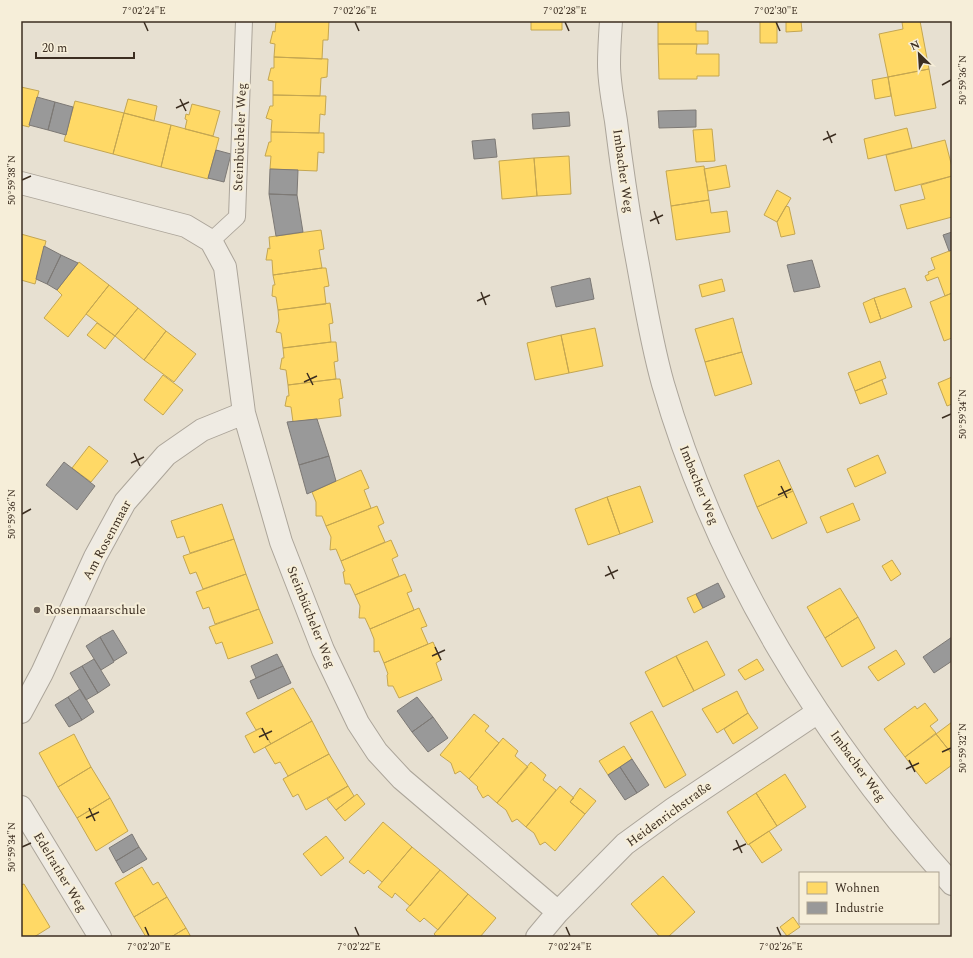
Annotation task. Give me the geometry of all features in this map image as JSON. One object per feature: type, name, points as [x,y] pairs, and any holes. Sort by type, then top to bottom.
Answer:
[{"type":"street","name":"Imbacher Weg","points":[[611,21],[609,65],[624,190],[648,319],[663,383],[688,461],[730,558],[772,640],[818,712],[884,802],[952,884]]},
{"type":"street","points":[[21,182],[186,226],[211,241]]},
{"type":"street","name":"Steinbücheler Weg","points":[[211,241],[225,267],[244,413],[281,542],[323,650],[358,724],[377,752],[402,780],[558,912]]},
{"type":"street","name":"Am Rosenmaar","points":[[21,712],[42,673],[95,557],[125,502],[166,454],[202,430],[244,413]]},
{"type":"street","name":"Heidenrichstraße","points":[[537,937],[558,912],[625,844],[673,808],[818,712]]},
{"type":"street","name":"Edelrather Weg","points":[[21,807],[100,937]]},
{"type":"lane","name":"Steinbücheler Weg","points":[[211,241],[237,216],[244,21]]},
{"type":"building: Wohnen","points":[[276,21],[329,21],[328,40],[323,40],[322,59],[274,57],[275,44],[270,43],[273,31],[275,32]]},
{"type":"building: Wohnen","points":[[531,21],[562,21],[562,30],[531,30]]},
{"type":"building: Wohnen","points":[[658,21],[696,21],[696,31],[708,31],[708,44],[658,44]]},
{"type":"building: Wohnen","points":[[760,21],[777,21],[777,43],[760,43]]},
{"type":"building: Wohnen","points":[[786,21],[801,21],[802,31],[786,32]]},
{"type":"building: Wohnen","points":[[920,21],[929,69],[888,77],[879,34],[903,29],[902,22]]},
{"type":"building: Wohnen","points":[[658,44],[697,44],[696,54],[719,54],[719,76],[697,76],[697,79],[659,79]]},
{"type":"building: Wohnen","points":[[274,57],[328,59],[327,77],[321,78],[320,96],[273,95],[273,81],[268,80],[271,68],[274,68]]},
{"type":"building: Wohnen","points":[[929,69],[936,108],[895,116],[888,77]]},
{"type":"building: Wohnen","points":[[888,77],[891,96],[875,99],[872,80]]},
{"type":"building: Wohnen","points":[[21,87],[39,91],[29,127],[21,125]]},
{"type":"building: Wohnen","points":[[273,95],[326,96],[325,115],[320,114],[319,133],[271,132],[272,120],[266,118],[270,106],[273,106]]},
{"type":"building: Wohnen","points":[[128,99],[157,106],[154,121],[124,113]]},
{"type":"building: Wohnen","points":[[75,101],[124,113],[113,154],[64,141]]},
{"type":"building: Wohnen","points":[[192,104],[220,111],[213,136],[185,129],[187,120],[185,119],[186,114],[189,115]]},
{"type":"building: Wohnen","points":[[124,113],[171,125],[161,167],[113,154]]},
{"type":"building: Wohnen","points":[[171,125],[219,138],[208,179],[161,167]]},
{"type":"building: Wohnen","points":[[907,128],[912,148],[868,159],[864,139]]},
{"type":"building: Wohnen","points":[[712,129],[715,161],[696,162],[693,130]]},
{"type":"building: Wohnen","points":[[271,132],[324,133],[324,153],[318,152],[317,171],[270,169],[271,156],[265,156],[269,142],[271,142]]},
{"type":"building: Wohnen","points":[[945,140],[952,167],[952,176],[895,191],[886,155]]},
{"type":"building: Wohnen","points":[[569,156],[571,194],[537,196],[534,158]]},
{"type":"building: Wohnen","points":[[534,158],[537,196],[502,199],[499,161]]},
{"type":"building: Wohnen","points":[[726,165],[730,187],[708,191],[704,169]]},
{"type":"building: Wohnen","points":[[704,166],[709,200],[671,206],[666,171]]},
{"type":"building: Wohnen","points":[[952,176],[952,217],[907,229],[900,205],[925,199],[921,185]]},
{"type":"building: Wohnen","points":[[777,190],[791,198],[777,222],[764,215]]},
{"type":"building: Wohnen","points":[[709,200],[711,213],[727,211],[730,232],[676,240],[671,206]]},
{"type":"building: Wohnen","points":[[786,206],[789,207],[795,234],[781,237],[777,222]]},
{"type":"building: Wohnen","points":[[321,230],[324,249],[319,250],[322,268],[273,275],[272,260],[266,260],[268,248],[270,249],[269,237]]},
{"type":"building: Wohnen","points":[[21,234],[46,241],[35,284],[21,280]]},
{"type":"building: Wohnen","points":[[952,250],[952,293],[945,296],[938,277],[927,281],[925,276],[929,274],[928,272],[935,269],[931,258]]},
{"type":"building: Wohnen","points":[[79,262],[109,285],[68,337],[44,318],[62,295],[57,290]]},
{"type":"building: Wohnen","points":[[326,268],[329,286],[324,287],[326,304],[278,310],[276,297],[272,296],[273,285],[275,285],[273,275]]},
{"type":"building: Wohnen","points":[[722,279],[725,291],[702,297],[699,285]]},
{"type":"building: Wohnen","points":[[109,285],[138,308],[115,336],[86,314]]},
{"type":"building: Wohnen","points":[[905,288],[912,307],[881,319],[874,298]]},
{"type":"building: Wohnen","points":[[952,293],[952,338],[944,341],[930,302]]},
{"type":"building: Wohnen","points":[[874,298],[881,319],[870,323],[863,303]]},
{"type":"building: Wohnen","points":[[330,303],[333,323],[329,324],[331,342],[283,348],[281,333],[276,332],[279,321],[278,310]]},
{"type":"building: Wohnen","points":[[138,308],[166,331],[144,360],[115,336]]},
{"type":"building: Wohnen","points":[[733,318],[742,352],[705,362],[695,329]]},
{"type":"building: Wohnen","points":[[97,323],[115,336],[105,349],[87,335]]},
{"type":"building: Wohnen","points":[[595,328],[603,366],[569,373],[561,335]]},
{"type":"building: Wohnen","points":[[166,331],[196,354],[174,382],[144,360]]},
{"type":"building: Wohnen","points":[[561,335],[569,373],[535,380],[527,343]]},
{"type":"building: Wohnen","points":[[336,342],[338,361],[334,362],[336,379],[288,385],[286,370],[280,369],[282,358],[284,358],[283,348]]},
{"type":"building: Wohnen","points":[[742,352],[752,384],[715,396],[705,362]]},
{"type":"building: Wohnen","points":[[880,361],[886,378],[855,391],[848,373]]},
{"type":"building: Wohnen","points":[[163,375],[183,390],[163,415],[144,400]]},
{"type":"building: Wohnen","points":[[952,377],[952,404],[947,406],[938,383]]},
{"type":"building: Wohnen","points":[[340,379],[343,398],[339,399],[341,416],[293,422],[291,407],[285,406],[287,396],[289,396],[288,385]]},
{"type":"building: Wohnen","points":[[882,380],[887,394],[860,404],[855,391]]},
{"type":"building: Wohnen","points":[[89,446],[108,461],[91,482],[72,468]]},
{"type":"building: Wohnen","points":[[878,455],[886,473],[855,487],[847,469]]},
{"type":"building: Wohnen","points":[[779,460],[793,491],[757,507],[744,475]]},
{"type":"building: Wohnen","points":[[361,470],[369,488],[364,490],[371,508],[326,526],[322,516],[316,516],[316,502],[312,492]]},
{"type":"building: Wohnen","points":[[640,486],[653,522],[620,534],[607,497]]},
{"type":"building: Wohnen","points":[[793,491],[807,523],[772,539],[757,507]]},
{"type":"building: Wohnen","points":[[607,497],[620,534],[588,545],[575,509]]},
{"type":"building: Wohnen","points":[[853,503],[860,520],[827,533],[820,517]]},
{"type":"building: Wohnen","points":[[222,504],[234,539],[190,553],[184,536],[177,538],[171,521]]},
{"type":"building: Wohnen","points":[[377,506],[384,523],[378,526],[385,542],[341,561],[336,549],[330,550],[331,537],[326,526]]},
{"type":"building: Wohnen","points":[[234,539],[246,574],[203,589],[196,572],[190,574],[183,556]]},
{"type":"building: Wohnen","points":[[391,540],[398,556],[392,559],[399,576],[355,595],[350,584],[345,584],[343,572],[345,571],[341,561]]},
{"type":"building: Wohnen","points":[[892,560],[901,574],[891,581],[882,566]]},
{"type":"building: Wohnen","points":[[246,574],[259,609],[215,624],[209,607],[203,609],[196,592]]},
{"type":"building: Wohnen","points":[[405,574],[412,591],[407,593],[414,610],[370,629],[365,618],[359,618],[360,606],[355,595]]},
{"type":"building: Wohnen","points":[[840,588],[858,617],[825,638],[807,607]]},
{"type":"building: Wohnen","points":[[696,594],[703,608],[694,613],[687,598]]},
{"type":"building: Wohnen","points":[[419,608],[427,626],[421,628],[428,644],[384,663],[379,651],[374,652],[374,639],[370,629]]},
{"type":"building: Wohnen","points":[[259,609],[273,643],[228,659],[222,642],[216,644],[209,627]]},
{"type":"building: Wohnen","points":[[858,617],[875,648],[842,667],[825,638]]},
{"type":"building: Wohnen","points":[[707,641],[725,675],[694,691],[676,656]]},
{"type":"building: Wohnen","points":[[433,642],[441,660],[436,663],[442,680],[399,698],[393,686],[388,686],[388,674],[384,663]]},
{"type":"building: Wohnen","points":[[896,650],[905,664],[878,681],[868,667]]},
{"type":"building: Wohnen","points":[[676,656],[694,691],[663,707],[645,672]]},
{"type":"building: Wohnen","points":[[757,659],[764,670],[745,680],[738,670]]},
{"type":"building: Wohnen","points":[[293,688],[312,721],[271,744],[261,728],[256,730],[246,713]]},
{"type":"building: Wohnen","points":[[737,691],[748,713],[717,733],[702,709]]},
{"type":"building: Wohnen","points":[[925,703],[938,720],[930,726],[936,733],[905,757],[884,729],[915,706],[917,709]]},
{"type":"building: Wohnen","points":[[652,711],[686,775],[665,788],[630,723]]},
{"type":"building: Wohnen","points":[[748,713],[758,728],[733,744],[724,729]]},
{"type":"building: Wohnen","points":[[474,714],[489,726],[485,731],[499,743],[469,779],[460,771],[455,774],[451,763],[440,755]]},
{"type":"building: Wohnen","points":[[312,721],[329,754],[288,776],[280,762],[275,764],[265,747]]},
{"type":"building: Wohnen","points":[[952,722],[952,754],[936,734]]},
{"type":"building: Wohnen","points":[[261,728],[271,744],[254,753],[245,736]]},
{"type":"building: Wohnen","points":[[74,734],[91,767],[58,787],[39,753]]},
{"type":"building: Wohnen","points":[[936,734],[952,754],[952,765],[926,784],[905,757]]},
{"type":"building: Wohnen","points":[[503,738],[518,751],[515,756],[528,767],[497,803],[488,795],[483,798],[477,788],[478,787],[469,779]]},
{"type":"building: Wohnen","points":[[624,746],[632,759],[608,775],[599,761]]},
{"type":"building: Wohnen","points":[[329,754],[348,786],[306,810],[298,794],[293,797],[283,779]]},
{"type":"building: Wohnen","points":[[531,762],[546,775],[543,780],[556,790],[526,827],[517,819],[512,822],[506,810],[497,803]]},
{"type":"building: Wohnen","points":[[91,767],[110,798],[77,818],[58,787]]},
{"type":"building: Wohnen","points":[[785,774],[806,807],[777,826],[756,793]]},
{"type":"building: Wohnen","points":[[348,786],[354,796],[336,810],[327,799]]},
{"type":"building: Wohnen","points":[[560,786],[574,798],[570,802],[585,814],[555,851],[545,842],[540,845],[534,833],[526,827]]},
{"type":"building: Wohnen","points":[[580,788],[596,801],[585,814],[570,802]]},
{"type":"building: Wohnen","points":[[756,793],[777,826],[748,845],[727,812]]},
{"type":"building: Wohnen","points":[[357,794],[365,804],[345,821],[336,810]]},
{"type":"building: Wohnen","points":[[110,798],[128,831],[96,851],[77,818]]},
{"type":"building: Wohnen","points":[[383,822],[412,847],[382,882],[368,870],[364,874],[349,862]]},
{"type":"building: Wohnen","points":[[769,831],[782,850],[762,863],[749,844]]},
{"type":"building: Wohnen","points":[[326,836],[344,858],[321,876],[303,854]]},
{"type":"building: Wohnen","points":[[412,847],[440,870],[410,906],[395,893],[392,898],[378,887]]},
{"type":"building: Wohnen","points":[[142,867],[153,885],[158,882],[167,897],[134,917],[115,883]]},
{"type":"building: Wohnen","points":[[440,870],[468,894],[438,930],[424,918],[420,922],[406,910]]},
{"type":"building: Wohnen","points":[[663,876],[695,912],[668,937],[660,937],[631,904]]},
{"type":"building: Wohnen","points":[[24,884],[50,927],[34,937],[21,937],[21,885]]},
{"type":"building: Wohnen","points":[[468,894],[496,918],[480,937],[437,937],[434,934]]},
{"type":"building: Wohnen","points":[[167,897],[186,928],[171,937],[146,937],[134,917]]},
{"type":"building: Wohnen","points":[[793,917],[800,927],[787,936],[780,927]]},
{"type":"building: Wohnen","points":[[186,928],[191,937],[171,937]]},
{"type":"building: Industrie","points":[[37,97],[55,102],[48,130],[29,125]]},
{"type":"building: Industrie","points":[[55,102],[73,107],[66,135],[48,130]]},
{"type":"building: Industrie","points":[[696,110],[696,127],[659,128],[658,111]]},
{"type":"building: Industrie","points":[[569,112],[570,126],[533,129],[532,114]]},
{"type":"building: Industrie","points":[[495,139],[497,157],[474,159],[472,141]]},
{"type":"building: Industrie","points":[[216,150],[231,154],[224,182],[208,178]]},
{"type":"building: Industrie","points":[[270,169],[298,170],[297,195],[269,194]]},
{"type":"building: Industrie","points":[[269,194],[297,195],[303,232],[276,236]]},
{"type":"building: Industrie","points":[[952,232],[952,250],[949,251],[943,235]]},
{"type":"building: Industrie","points":[[44,246],[61,255],[47,284],[36,279]]},
{"type":"building: Industrie","points":[[61,255],[78,263],[57,290],[47,284]]},
{"type":"building: Industrie","points":[[812,260],[820,287],[794,292],[787,265]]},
{"type":"building: Industrie","points":[[590,278],[594,299],[556,307],[551,287]]},
{"type":"building: Industrie","points":[[317,419],[329,456],[299,465],[287,422]]},
{"type":"building: Industrie","points":[[329,456],[336,481],[307,494],[299,465]]},
{"type":"building: Industrie","points":[[64,462],[95,486],[77,510],[46,485]]},
{"type":"building: Industrie","points":[[718,583],[725,597],[703,608],[696,594]]},
{"type":"building: Industrie","points":[[113,630],[127,653],[114,661],[100,637]]},
{"type":"building: Industrie","points":[[100,637],[114,662],[101,670],[86,646]]},
{"type":"building: Industrie","points":[[952,637],[952,661],[934,673],[923,657]]},
{"type":"building: Industrie","points":[[277,654],[283,666],[256,678],[251,666]]},
{"type":"building: Industrie","points":[[94,659],[110,685],[98,693],[82,666]]},
{"type":"building: Industrie","points":[[82,666],[98,693],[86,700],[70,673]]},
{"type":"building: Industrie","points":[[283,666],[291,683],[258,699],[250,681]]},
{"type":"building: Industrie","points":[[80,689],[94,712],[82,720],[68,697]]},
{"type":"building: Industrie","points":[[68,697],[82,720],[69,727],[55,705]]},
{"type":"building: Industrie","points":[[417,697],[433,717],[412,732],[397,711]]},
{"type":"building: Industrie","points":[[433,717],[448,738],[428,752],[412,732]]},
{"type":"building: Industrie","points":[[632,759],[649,785],[637,793],[620,767]]},
{"type":"building: Industrie","points":[[620,767],[637,793],[625,800],[608,775]]},
{"type":"building: Industrie","points":[[132,834],[139,847],[116,861],[109,848]]},
{"type":"building: Industrie","points":[[139,847],[147,859],[123,873],[116,861]]},
{"type":"place","name":"Rosenmaarschule","points":[[37,610]]}]
